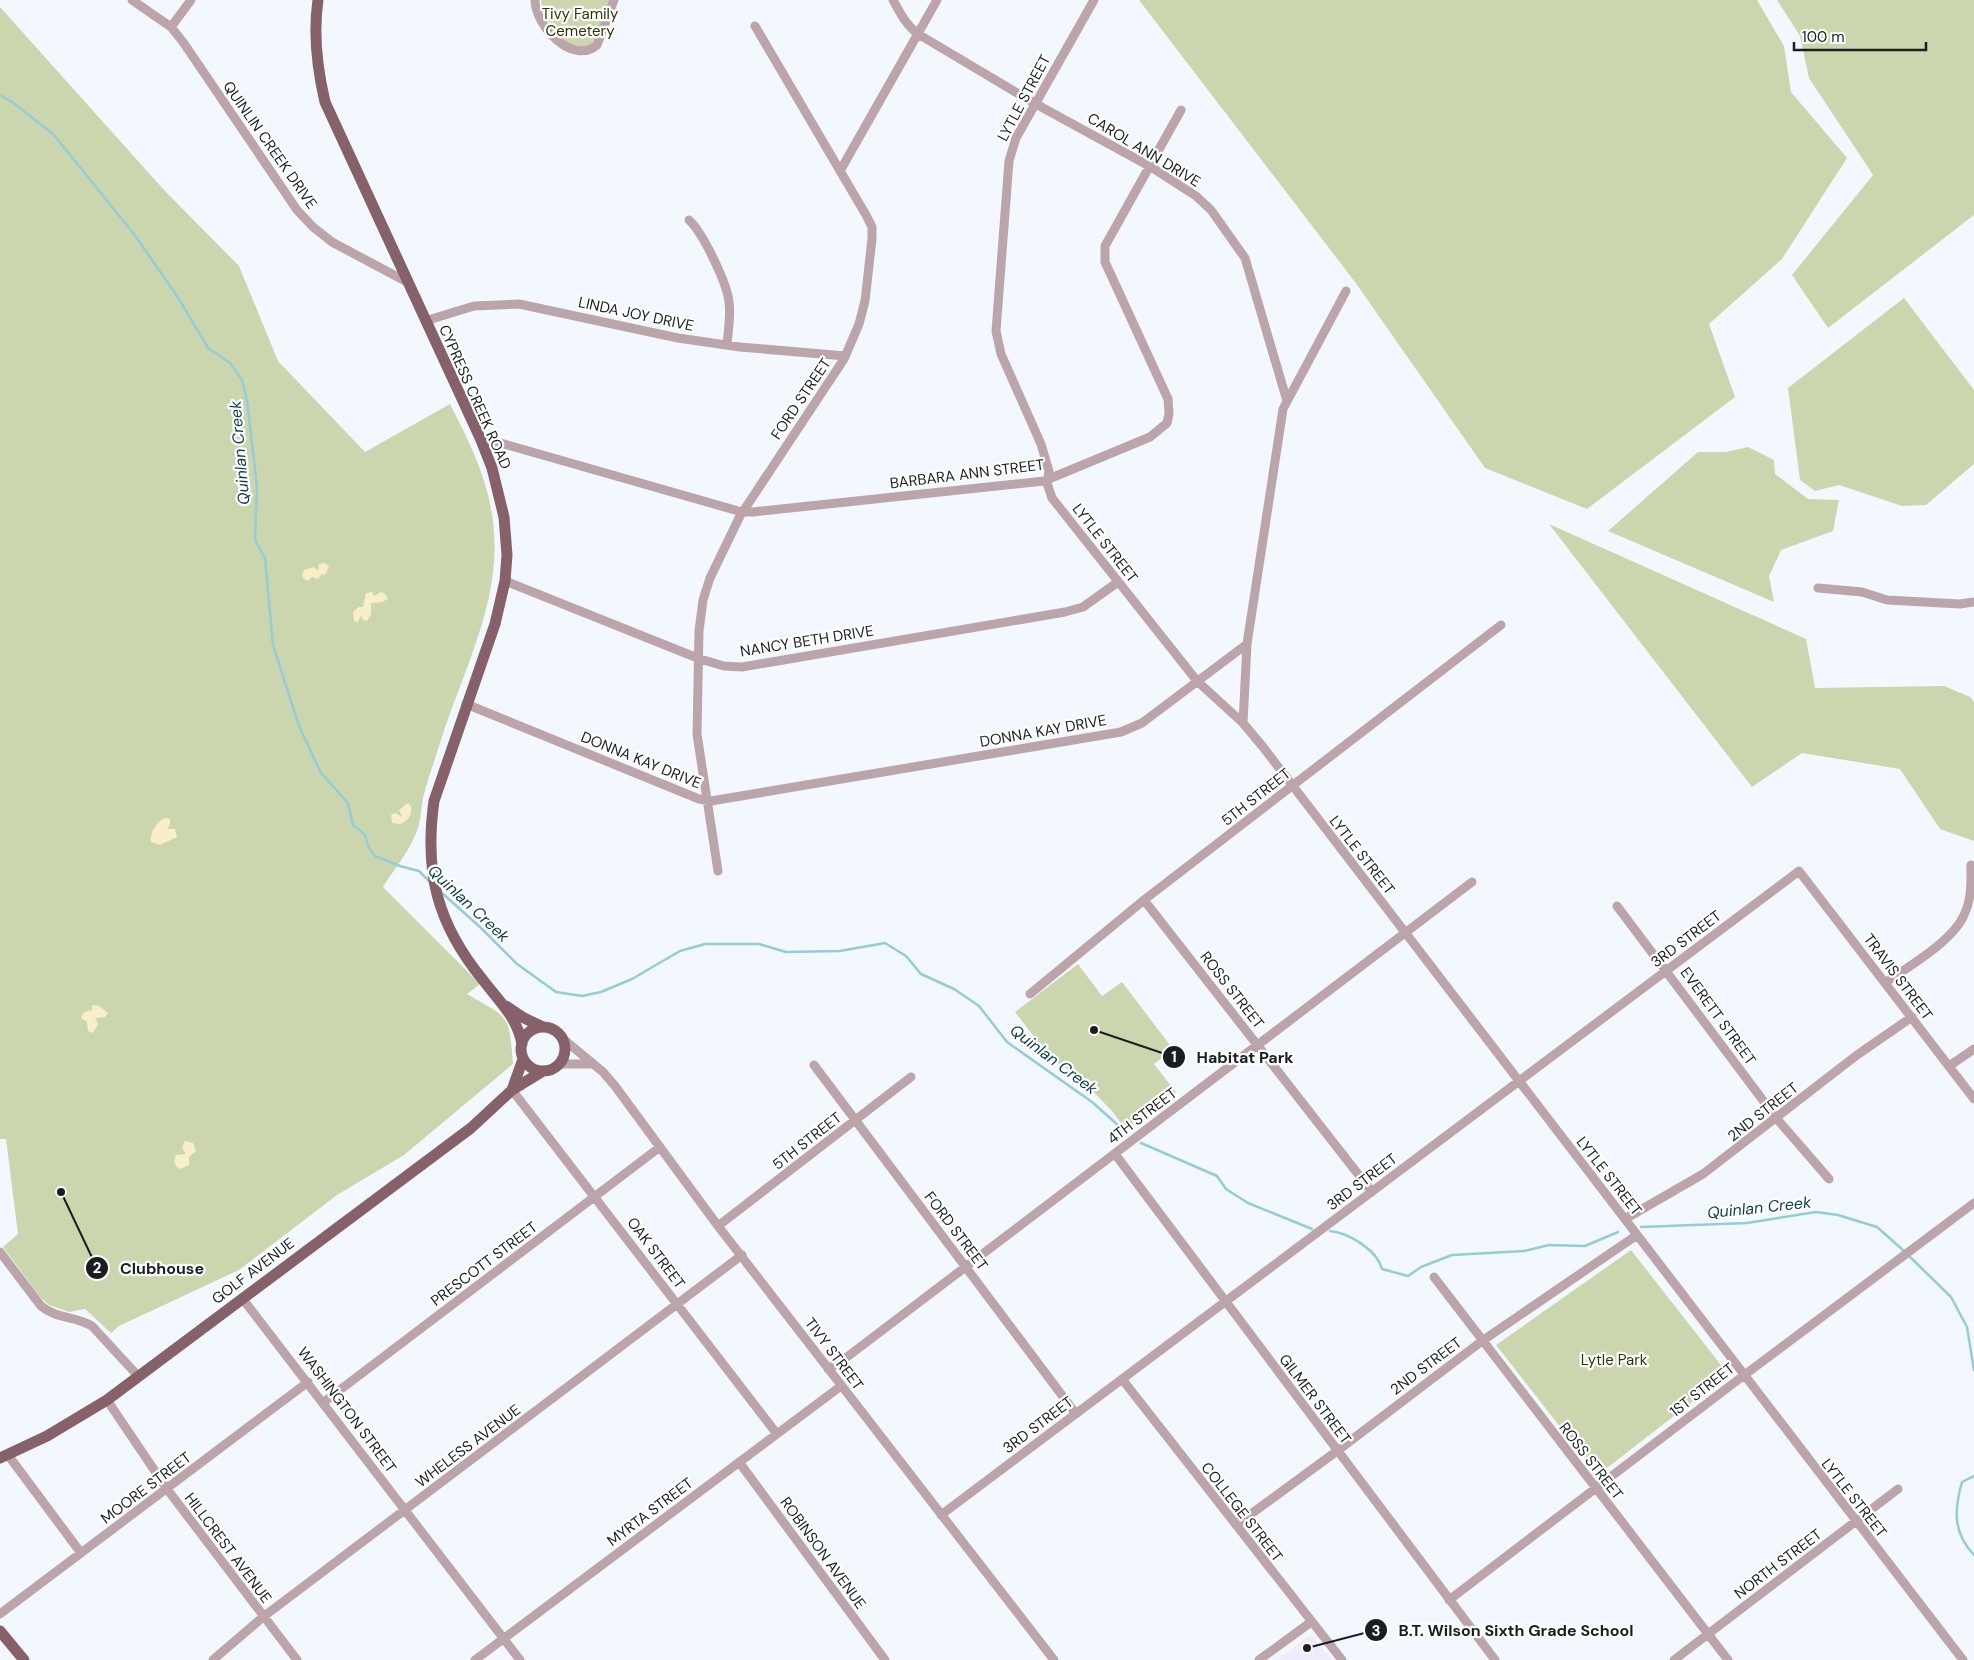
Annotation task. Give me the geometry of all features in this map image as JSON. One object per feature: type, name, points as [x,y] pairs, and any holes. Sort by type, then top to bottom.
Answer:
[{"type":"main road","name":"CYPRESS CREEK ROAD","points":[[318,0],[315,34],[319,74],[325,102],[481,440],[492,468],[504,517],[507,555],[505,581],[495,624],[434,801],[430,829],[432,875],[437,899],[446,923],[470,964],[505,1005],[520,1032],[522,1044]]},
{"type":"main road","name":"CYPRESS CREEK ROAD","points":[[505,1005],[524,1018],[543,1027]]},
{"type":"main road","points":[[543,1027],[550,1028],[562,1038],[565,1051],[559,1064],[552,1069],[543,1071],[530,1067],[523,1058],[522,1044],[531,1031],[543,1027]]},
{"type":"main road","name":"GOLF AVENUE","points":[[512,1090],[523,1058]]},
{"type":"main road","name":"GOLF AVENUE","points":[[4,1456],[47,1436],[107,1400],[471,1128],[512,1090],[543,1071]]},
{"type":"main road","points":[[0,1630],[24,1660]]},
{"type":"street","name":"QUINLIN CREEK DRIVE","points":[[132,0],[171,27],[302,216],[332,242],[407,282]]},
{"type":"street","points":[[171,27],[191,0]]},
{"type":"street","points":[[534,0],[538,17],[545,28],[565,45],[583,51],[591,50],[597,45],[614,0]]},
{"type":"street","name":"CAROL ANN DRIVE","points":[[893,0],[911,29],[918,34],[1034,103],[1151,167],[1196,196],[1211,210],[1245,258],[1288,401]]},
{"type":"street","points":[[840,170],[937,0]]},
{"type":"street","name":"LYTLE STREET","points":[[1094,0],[1034,103],[1016,138],[1009,161],[996,331],[1001,354],[1040,444],[1049,471],[1048,480],[1052,498],[1197,682],[1243,723],[1963,1660]]},
{"type":"street","name":"FORD STREET","points":[[718,870],[697,734],[700,659],[699,631],[706,588],[742,512],[845,356],[859,324],[865,301],[872,239],[872,227],[755,26]]},
{"type":"street","name":"BARBARA ANN STREET","points":[[481,440],[490,440],[742,512],[1048,480],[1150,437],[1167,424],[1169,414],[1168,399],[1106,262],[1106,246],[1181,110]]},
{"type":"street","points":[[689,220],[701,234],[728,293],[730,313],[727,345]]},
{"type":"street","points":[[1243,723],[1247,644],[1283,409],[1346,291]]},
{"type":"street","name":"LINDA JOY DRIVE","points":[[425,321],[474,306],[519,304],[678,338],[727,345],[845,356]]},
{"type":"street","name":"NANCY BETH DRIVE","points":[[505,581],[700,659],[724,666],[742,667],[1065,612],[1082,607],[1118,582]]},
{"type":"street","points":[[1818,588],[1862,592],[1888,600],[1960,604],[1974,602]]},
{"type":"street","name":"5TH STREET","points":[[1030,994],[1144,900],[1501,625]]},
{"type":"street","name":"DONNA KAY DRIVE","points":[[466,704],[708,800],[722,801],[1121,732],[1142,724],[1247,644]]},
{"type":"street","points":[[1885,983],[1957,927],[1968,906],[1971,889],[1971,865]]},
{"type":"street","name":"TRAVIS STREET","points":[[1799,871],[1974,1099]]},
{"type":"street","name":"3RD STREET","points":[[941,1515],[1799,871]]},
{"type":"street","name":"4TH STREET","points":[[828,1369],[847,1358],[1472,882]]},
{"type":"street","name":"ROSS STREET","points":[[1144,900],[1372,1192]]},
{"type":"street","name":"EVERETT STREET","points":[[1617,906],[1667,970],[1777,1119],[1829,1178]]},
{"type":"street","name":"2ND STREET","points":[[1625,1219],[1703,1174],[1857,1056],[1912,1018]]},
{"type":"street","name":"TIVY STREET","points":[[562,1038],[593,1064],[615,1086],[718,1226],[1054,1660]]},
{"type":"street","points":[[1949,1066],[1974,1049]]},
{"type":"street","points":[[559,1064],[593,1064]]},
{"type":"street","name":"FORD STREET","points":[[814,1066],[1076,1414]]},
{"type":"street","name":"5TH STREET","points":[[718,1226],[911,1077]]},
{"type":"street","name":"OAK STREET","points":[[512,1090],[777,1434]]},
{"type":"street","name":"PRESCOTT STREET","points":[[324,1402],[660,1147]]},
{"type":"street","name":"GILMER STREET","points":[[1115,1154],[1495,1660]]},
{"type":"street","name":"1ST STREET","points":[[1450,1600],[1743,1376],[1974,1203]]},
{"type":"street","name":"2ND STREET","points":[[1236,1525],[1482,1341],[1637,1235]]},
{"type":"street","points":[[0,1252],[48,1312],[85,1322],[92,1326],[138,1376]]},
{"type":"street","name":"WHELESS AVENUE","points":[[212,1660],[264,1617],[742,1256]]},
{"type":"street","name":"ROSS STREET","points":[[1434,1277],[1728,1660]]},
{"type":"street","name":"WASHINGTON STREET","points":[[242,1298],[324,1402],[520,1660]]},
{"type":"street","name":"COLLEGE STREET","points":[[1122,1379],[1342,1660]]},
{"type":"street","name":"MOORE STREET","points":[[0,1614],[308,1382]]},
{"type":"street","name":"MYRTA STREET","points":[[475,1660],[841,1386]]},
{"type":"street","name":"HILLCREST AVENUE","points":[[107,1400],[168,1489],[297,1660]]},
{"type":"street","points":[[4,1456],[81,1553]]},
{"type":"street","name":"ROBINSON AVENUE","points":[[739,1462],[885,1660]]},
{"type":"street","name":"NORTH STREET","points":[[1674,1660],[1898,1490]]},
{"type":"street","points":[[1259,1660],[1311,1622]]},
{"type":"shaded area","points":[[1310,1635],[1332,1660],[1277,1660]]},
{"type":"green space","name":"Tivy Family Cemetery","points":[[541,0],[611,0],[598,35],[592,43],[584,47],[575,46],[559,35],[546,17]]},
{"type":"green space","points":[[1139,0],[1757,0],[1784,46],[1791,92],[1847,158],[1782,259],[1709,324],[1735,397],[1587,509],[1485,468],[1355,282]]},
{"type":"green space","points":[[1777,0],[1974,0],[1974,215],[1828,328],[1792,275],[1873,175],[1809,78],[1800,36]]},
{"type":"green space","points":[[0,7],[164,190],[239,266],[278,361],[365,452],[450,404],[479,466],[489,498],[494,532],[494,559],[491,585],[478,638],[429,776],[415,836],[383,887],[480,984],[467,994],[492,1008],[505,1020],[510,1035],[513,1064],[404,1155],[337,1195],[239,1270],[119,1326],[111,1333],[85,1309],[69,1312],[49,1305],[41,1298],[3,1247],[18,1234],[6,1139],[0,1139]]},
{"type":"green space","points":[[1904,298],[1974,390],[1974,464],[1926,505],[1902,506],[1839,485],[1815,491],[1800,480],[1788,388]]},
{"type":"green space","points":[[1748,447],[1774,460],[1775,474],[1808,499],[1839,500],[1833,531],[1781,550],[1769,576],[1774,602],[1608,531],[1698,452],[1726,452]]},
{"type":"green space","points":[[1549,524],[1806,639],[1815,688],[1944,686],[1970,697],[1974,702],[1974,841],[1940,829],[1900,769],[1802,753],[1752,787]]},
{"type":"green space","points":[[1078,964],[1102,996],[1122,982],[1173,1049],[1154,1064],[1176,1092],[1126,1130],[1112,1111],[1075,1073],[1052,1060],[1015,1012]]},
{"type":"green space","name":"Lytle Park","points":[[1631,1250],[1728,1374],[1598,1475],[1496,1345]]},
{"type":"sand","points":[[325,563],[329,567],[325,575],[322,574],[318,579],[312,577],[308,581],[302,576],[304,570],[314,567],[318,571],[319,564]]},
{"type":"sand","points":[[372,592],[374,596],[381,592],[388,599],[382,602],[371,603],[371,614],[367,621],[363,620],[361,615],[358,622],[354,621],[353,612],[359,607],[363,607],[366,593]]},
{"type":"sand","points":[[408,803],[411,809],[407,819],[400,824],[392,823],[391,815],[395,813],[402,817],[399,810]]},
{"type":"sand","points":[[165,818],[170,819],[167,829],[175,829],[177,837],[160,845],[151,842],[154,828]]},
{"type":"sand","points":[[92,1005],[99,1006],[108,1013],[105,1017],[95,1018],[98,1024],[93,1033],[88,1031],[87,1022],[81,1018],[84,1012],[92,1010]]},
{"type":"sand","points":[[185,1141],[193,1143],[196,1151],[189,1157],[189,1165],[181,1169],[174,1162],[176,1155],[186,1154],[182,1148]]},
{"type":"waterway","name":"Quinlan Creek","points":[[0,95],[53,134],[134,234],[179,299],[208,348],[230,363],[242,380],[247,401],[257,486],[255,540],[265,558],[273,645],[299,726],[321,773],[348,803],[353,825],[365,835],[368,846],[375,856],[419,871],[431,883]]},
{"type":"waterway","name":"Quinlan Creek","points":[[442,893],[517,964],[556,992],[582,996],[601,992],[632,979],[680,951],[705,944],[759,944],[786,952],[840,951],[885,943],[906,956],[921,974],[954,989],[979,1006],[1007,1042],[1092,1102],[1128,1134]]},
{"type":"waterway","name":"Quinlan Creek","points":[[1141,1143],[1217,1176],[1226,1189],[1248,1203],[1312,1229]]},
{"type":"waterway","name":"Quinlan Creek","points":[[1641,1227],[1747,1223],[1816,1212],[1838,1215],[1877,1227],[1904,1251]]},
{"type":"waterway","name":"Quinlan Creek","points":[[1330,1231],[1345,1235],[1368,1249],[1379,1262],[1382,1269],[1408,1276],[1421,1267],[1452,1255],[1524,1251],[1549,1245],[1585,1246],[1618,1232]]},
{"type":"waterway","name":"Quinlan Creek","points":[[1908,1255],[1951,1297],[1967,1327],[1974,1370]]},
{"type":"waterway","name":"Quinlan Creek","points":[[1974,1476],[1962,1482],[1957,1512],[1957,1521],[1962,1538],[1974,1555]]},
{"type":"place","name":"Habitat Park","points":[[1094,1030]]},
{"type":"place","name":"Clubhouse","points":[[61,1192]]},
{"type":"place","name":"B.T. Wilson Sixth Grade School","points":[[1307,1648]]}]
